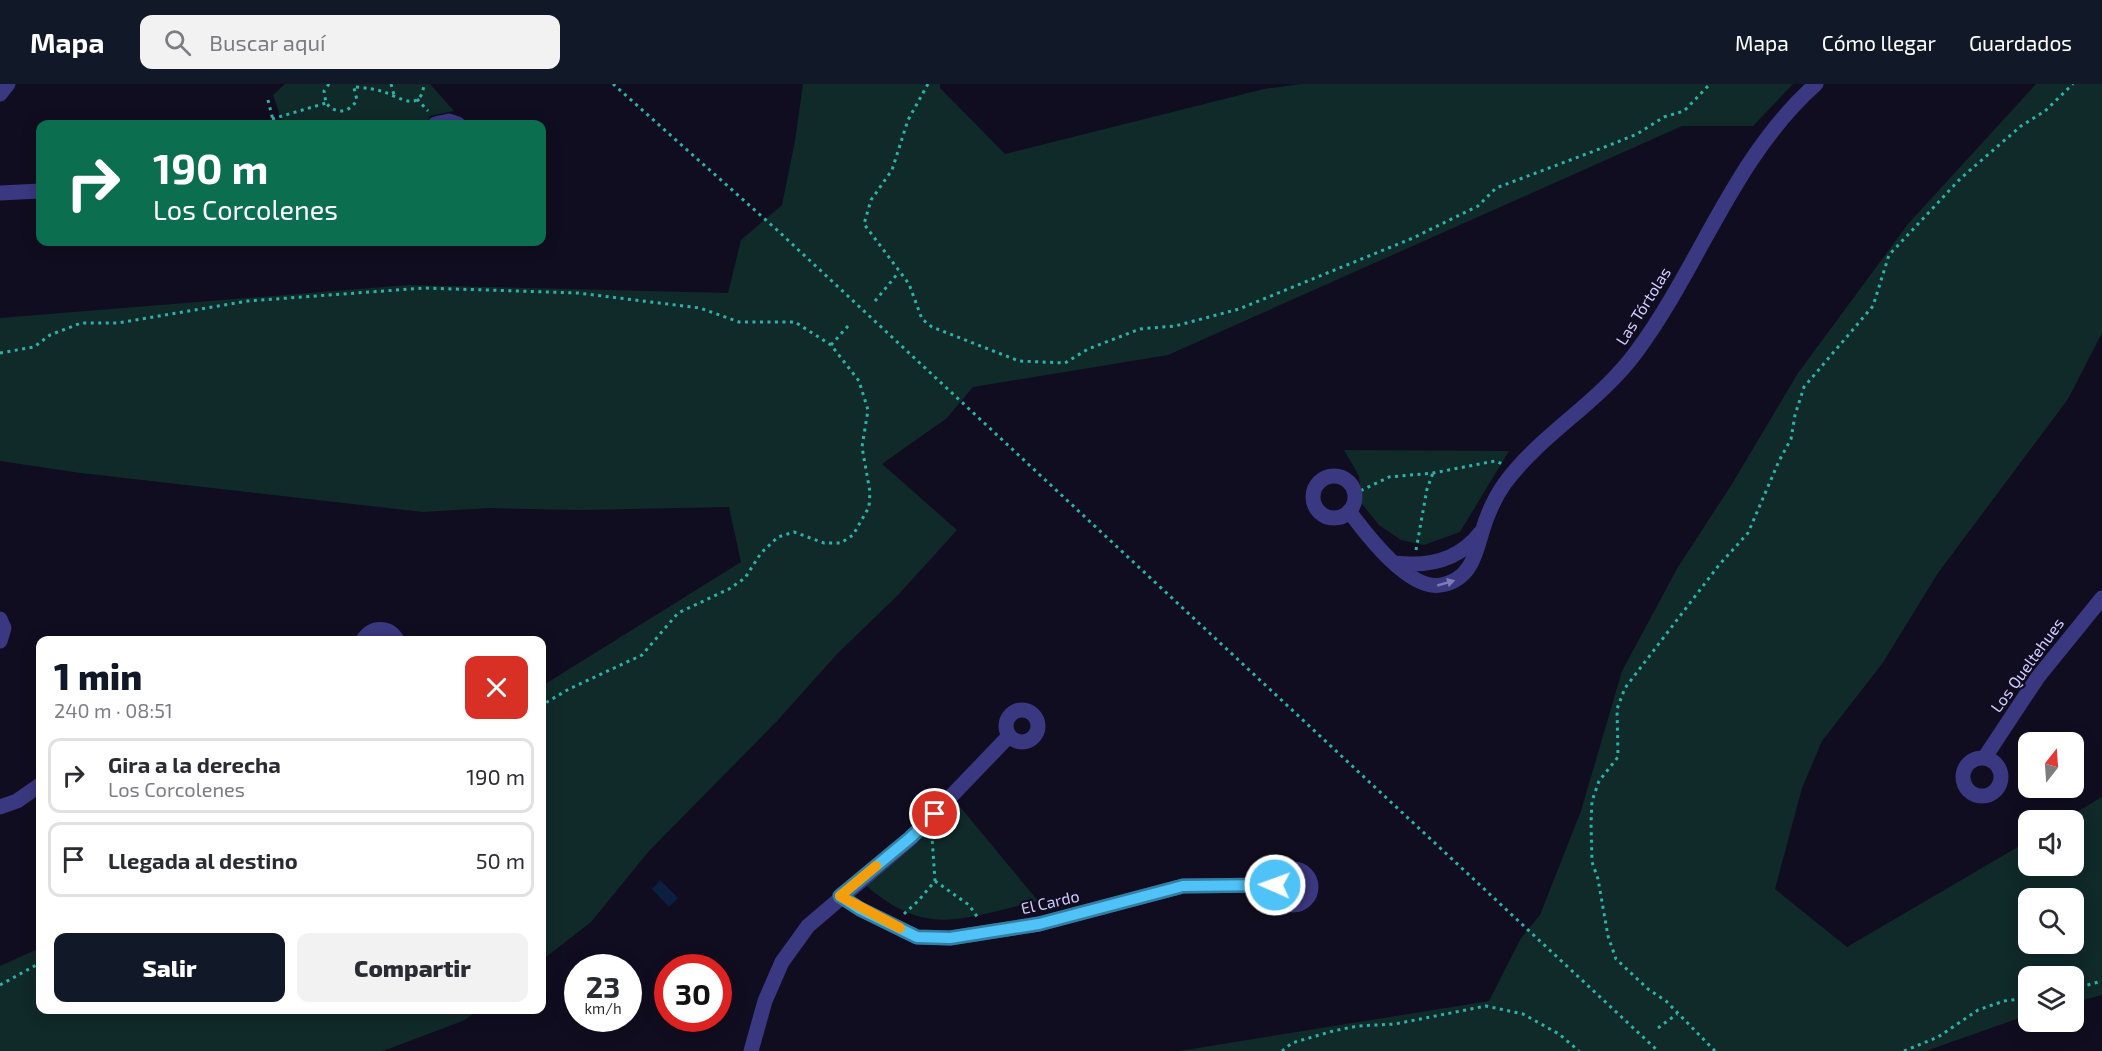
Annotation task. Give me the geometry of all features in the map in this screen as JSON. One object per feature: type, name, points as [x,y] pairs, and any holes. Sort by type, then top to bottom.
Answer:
[{"type":"street","points":[[0,94],[8,84]]},
{"type":"street","name":"Las Tórtolas","points":[[1349,511],[1377,545],[1413,579],[1427,585],[1449,583],[1462,576],[1474,561],[1493,503],[1516,469],[1601,393],[1635,354],[1662,314],[1717,214],[1753,156],[1784,116],[1816,84]]},
{"type":"street","points":[[3,191],[36,191]]},
{"type":"street","points":[[1336,476],[1348,482],[1354,494],[1349,511],[1337,517],[1323,515],[1314,504],[1314,490],[1322,479],[1336,476]]},
{"type":"street","name":"Las Tórtolas","points":[[1395,563],[1412,566],[1448,558],[1469,545],[1482,531]]},
{"type":"street","name":"Los Queltehues","points":[[1985,757],[2038,677],[2102,598]]},
{"type":"street","points":[[0,619],[4,628],[0,641]]},
{"type":"street","points":[[366,636],[378,629],[389,631],[393,636]]},
{"type":"street","points":[[751,1051],[765,1001],[782,962],[808,926],[840,896],[910,838],[1010,736]]},
{"type":"street","points":[[0,807],[17,801],[36,788]]},
{"type":"street","name":"El Cardo","points":[[840,896],[917,937],[950,938],[1039,924],[1183,886],[1275,885]]},
{"type":"path","points":[[329,84],[324,91],[326,103],[334,111],[348,110],[357,100],[355,86],[372,88],[394,95],[403,102],[412,101],[421,95],[424,84]]},
{"type":"path","points":[[391,84],[394,95]]},
{"type":"path","points":[[613,84],[776,229],[1658,1051]]},
{"type":"path","points":[[928,84],[908,120],[892,170],[871,200],[864,224],[909,284],[922,319],[932,327],[1019,361],[1065,363],[1088,350],[1140,329],[1175,326],[1239,309],[1413,238],[1478,206],[1496,188],[1637,134],[1664,117],[1684,111],[1710,84]]},
{"type":"path","points":[[1715,1051],[1616,959],[1608,936],[1598,879],[1592,862],[1592,801],[1599,781],[1618,757],[1617,709],[1625,688],[1719,565],[1748,533],[1779,461],[1791,440],[1795,415],[1804,387],[1873,306],[1889,255],[1961,178],[2021,126],[2045,111],[2073,84]]},
{"type":"path","points":[[268,100],[272,119],[326,103]]},
{"type":"path","points":[[875,301],[899,272]]},
{"type":"path","points":[[0,352],[34,347],[50,335],[81,323],[118,323],[248,301],[424,288],[578,293],[700,308],[740,322],[795,322],[831,345],[860,381],[868,410],[862,447],[870,492],[869,507],[853,536],[840,543],[824,543],[794,532],[778,537],[761,553],[745,578],[729,590],[678,613],[642,655],[568,689],[546,703]]},
{"type":"path","points":[[831,345],[848,326]]},
{"type":"path","points":[[1354,494],[1389,477],[1433,473],[1495,461],[1516,469]]},
{"type":"path","points":[[1412,566],[1427,489],[1433,473]]},
{"type":"path","points":[[888,922],[900,917],[918,901],[934,881],[932,837],[935,814]]},
{"type":"path","points":[[934,881],[969,905],[990,933]]},
{"type":"path","points":[[0,985],[36,965]]},
{"type":"path","points":[[2084,986],[2102,981]]},
{"type":"path","points":[[1904,1051],[1938,1037],[1978,1010],[2004,1001],[2018,999]]},
{"type":"path","points":[[1282,1051],[1292,1043],[1333,1031],[1358,1026],[1395,1024],[1486,1006],[1523,1014],[1559,1034],[1579,1051]]},
{"type":"path","points":[[1658,1028],[1677,1014]]},
{"type":"green space","points":[[285,84],[430,84],[454,111],[430,116],[428,120],[282,120],[273,95]]},
{"type":"green space","points":[[803,84],[940,84],[940,88],[1005,154],[1264,89],[1301,84],[1793,84],[1753,126],[1682,126],[1168,355],[973,387],[947,418],[882,464],[957,530],[898,595],[837,654],[777,721],[649,851],[591,922],[546,957],[546,684],[741,562],[729,507],[581,510],[488,508],[423,512],[81,473],[0,461],[0,318],[408,285],[728,293],[741,240],[782,205],[795,141]]},
{"type":"green space","points":[[2036,84],[2102,84],[2102,333],[2068,399],[1938,573],[1882,664],[1822,741],[1802,788],[1775,889],[1847,947],[2018,847],[2018,876],[2084,876],[2084,810],[2080,810],[2102,797],[2102,995],[2084,1000],[2084,966],[2018,966],[2018,1019],[1926,1051],[1179,1051],[1489,1001],[1521,938],[1540,915],[1581,811],[1622,671],[1678,567],[1732,484],[1798,373],[1908,224]]},
{"type":"green space","points":[[1344,450],[1509,451],[1460,532],[1424,545],[1401,540],[1379,525],[1362,504],[1359,476]]},
{"type":"green space","points":[[957,803],[1038,901],[966,918],[946,920],[926,918],[906,912],[885,900],[862,882]]},
{"type":"green space","points":[[36,950],[36,1014],[473,1014],[465,1020],[383,1051],[0,1051],[0,966]]},
{"type":"water","points":[[660,880],[678,898],[669,907],[652,889]]},
{"type":"slow traffic","points":[[876,866],[840,896],[860,909],[900,928]]},
{"type":"route","points":[[935,814],[910,838],[840,896],[860,909],[917,937],[950,938],[1039,924],[1183,886],[1275,885]]}]
